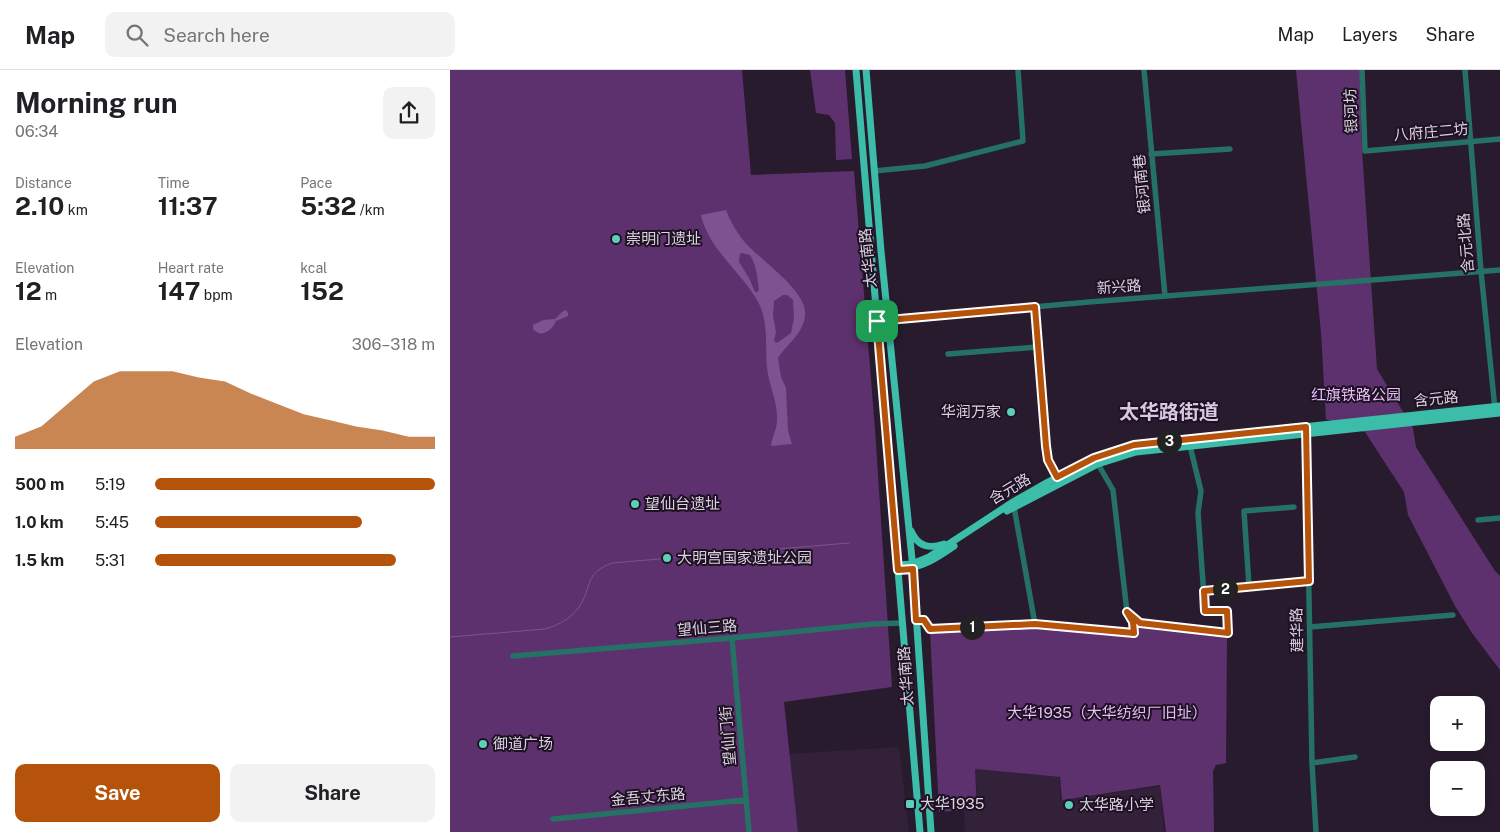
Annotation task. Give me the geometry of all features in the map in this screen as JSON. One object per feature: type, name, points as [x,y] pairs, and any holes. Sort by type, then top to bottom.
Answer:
[{"type":"main road","name":"太华南路","points":[[856,70],[920,832]]},
{"type":"main road","name":"太华南路","points":[[866,70],[874,171],[913,566],[931,832]]},
{"type":"main road","name":"含元路","points":[[913,566],[1013,502],[1057,477],[1094,458],[1134,445],[1306,430],[1497,410]]},
{"type":"main road","name":"含元路","points":[[898,567],[913,566],[932,561],[1003,513],[1098,464],[1136,452],[1306,430]]},
{"type":"main road","points":[[908,524],[916,540],[921,545],[927,547],[959,538]]},
{"type":"street","points":[[874,171],[925,166],[1023,141],[1018,70]]},
{"type":"street","name":"银河南巷","points":[[1144,70],[1165,296]]},
{"type":"street","name":"银河坊","points":[[1362,70],[1365,151]]},
{"type":"street","name":"含元北路","points":[[1465,70],[1481,271],[1497,410]]},
{"type":"street","name":"八府庄二坊","points":[[1365,151],[1500,139]]},
{"type":"street","points":[[1151,154],[1230,149]]},
{"type":"street","name":"新兴路","points":[[877,321],[1500,270]]},
{"type":"street","points":[[1035,307],[1048,460],[1057,477]]},
{"type":"street","points":[[948,354],[1037,347]]},
{"type":"street","name":"建华路","points":[[1306,430],[1312,763],[1316,832]]},
{"type":"street","points":[[1127,612],[1140,623],[1228,633],[1227,611],[1205,611],[1198,514],[1201,491],[1190,446]]},
{"type":"street","points":[[916,620],[924,620],[930,629],[1035,624],[1134,633],[1133,622],[1127,612],[1113,490],[1098,464]]},
{"type":"street","points":[[1014,507],[1035,624]]},
{"type":"street","points":[[1249,586],[1244,511],[1294,507]]},
{"type":"street","points":[[1478,520],[1500,518]]},
{"type":"street","points":[[1204,591],[1309,581]]},
{"type":"street","points":[[1310,627],[1453,615]]},
{"type":"street","name":"望仙三路","points":[[513,656],[902,623]]},
{"type":"street","name":"望仙门街","points":[[732,638],[749,832]]},
{"type":"street","points":[[1312,763],[1356,757]]},
{"type":"street","name":"金吾丈东路","points":[[553,818],[746,800]]},
{"type":"shaded area","points":[[726,210],[733,226],[743,240],[791,286],[804,306],[805,316],[801,328],[778,358],[781,377],[786,388],[788,431],[792,444],[771,446],[776,427],[777,413],[767,368],[766,333],[761,308],[750,289],[717,249],[710,238],[701,215]],"holes":[[[740,254],[750,255],[754,263],[759,290],[757,292],[755,292],[739,262]],[[783,295],[787,295],[793,300],[794,318],[791,333],[777,343],[774,341],[776,332],[773,316],[774,301]]]},
{"type":"shaded area","points":[[566,310],[568,316],[556,321],[546,332],[540,333],[533,329],[533,325],[543,320],[555,319]]},
{"type":"shaded area","points":[[899,747],[909,832],[798,832],[789,754]]},
{"type":"shaded area","name":"太华路小学","points":[[975,769],[1059,777],[1061,800],[1160,786],[1164,832],[965,832],[964,810],[978,809]]},
{"type":"green space","name":"大明宫国家遗址公园","points":[[450,70],[742,70],[751,175],[854,171],[875,429],[892,687],[784,702],[798,832],[450,832]]},
{"type":"green space","points":[[810,70],[845,70],[852,159],[836,160],[835,123],[829,115],[816,113]]},
{"type":"green space","name":"红旗铁路公园","points":[[1296,70],[1360,70],[1362,150],[1377,369],[1413,428],[1416,447],[1500,576],[1500,670],[1472,633],[1455,606],[1408,515],[1404,492],[1365,432],[1326,419],[1321,333]]},
{"type":"green space","name":"大华1935（大华纺织厂旧址）","points":[[1139,625],[1221,633],[1227,637],[1226,763],[1216,765],[1213,771],[1214,832],[1166,832],[1160,785],[1062,800],[1060,777],[975,769],[977,809],[939,812],[930,631],[1033,628],[1138,636]]},
{"type":"waterway","points":[[450,637],[545,629],[556,625],[571,616],[579,607],[594,575],[612,563],[849,543]]},
{"type":"place","name":"崇明门遗址","points":[[616,239]]},
{"type":"place","name":"华润万家","points":[[1011,412]]},
{"type":"place","name":"望仙台遗址","points":[[635,504]]},
{"type":"place","name":"大明宫国家遗址公园","points":[[667,558]]},
{"type":"place","name":"御道广场","points":[[483,744]]},
{"type":"place","name":"大华1935","points":[[910,804]]},
{"type":"place","name":"太华路小学","points":[[1069,805]]},
{"type":"district","name":"太华路街道","points":[[1169,412]]},
{"type":"route","points":[[1035,307],[1046,446],[1048,460],[1057,477],[1094,458],[1134,445],[1306,427],[1309,581],[1204,591],[1205,611],[1227,611],[1228,633],[1140,623],[1127,612],[1133,622],[1134,633],[1035,624],[930,629],[924,620],[916,620],[913,569],[898,570],[877,321],[1035,307]]}]
